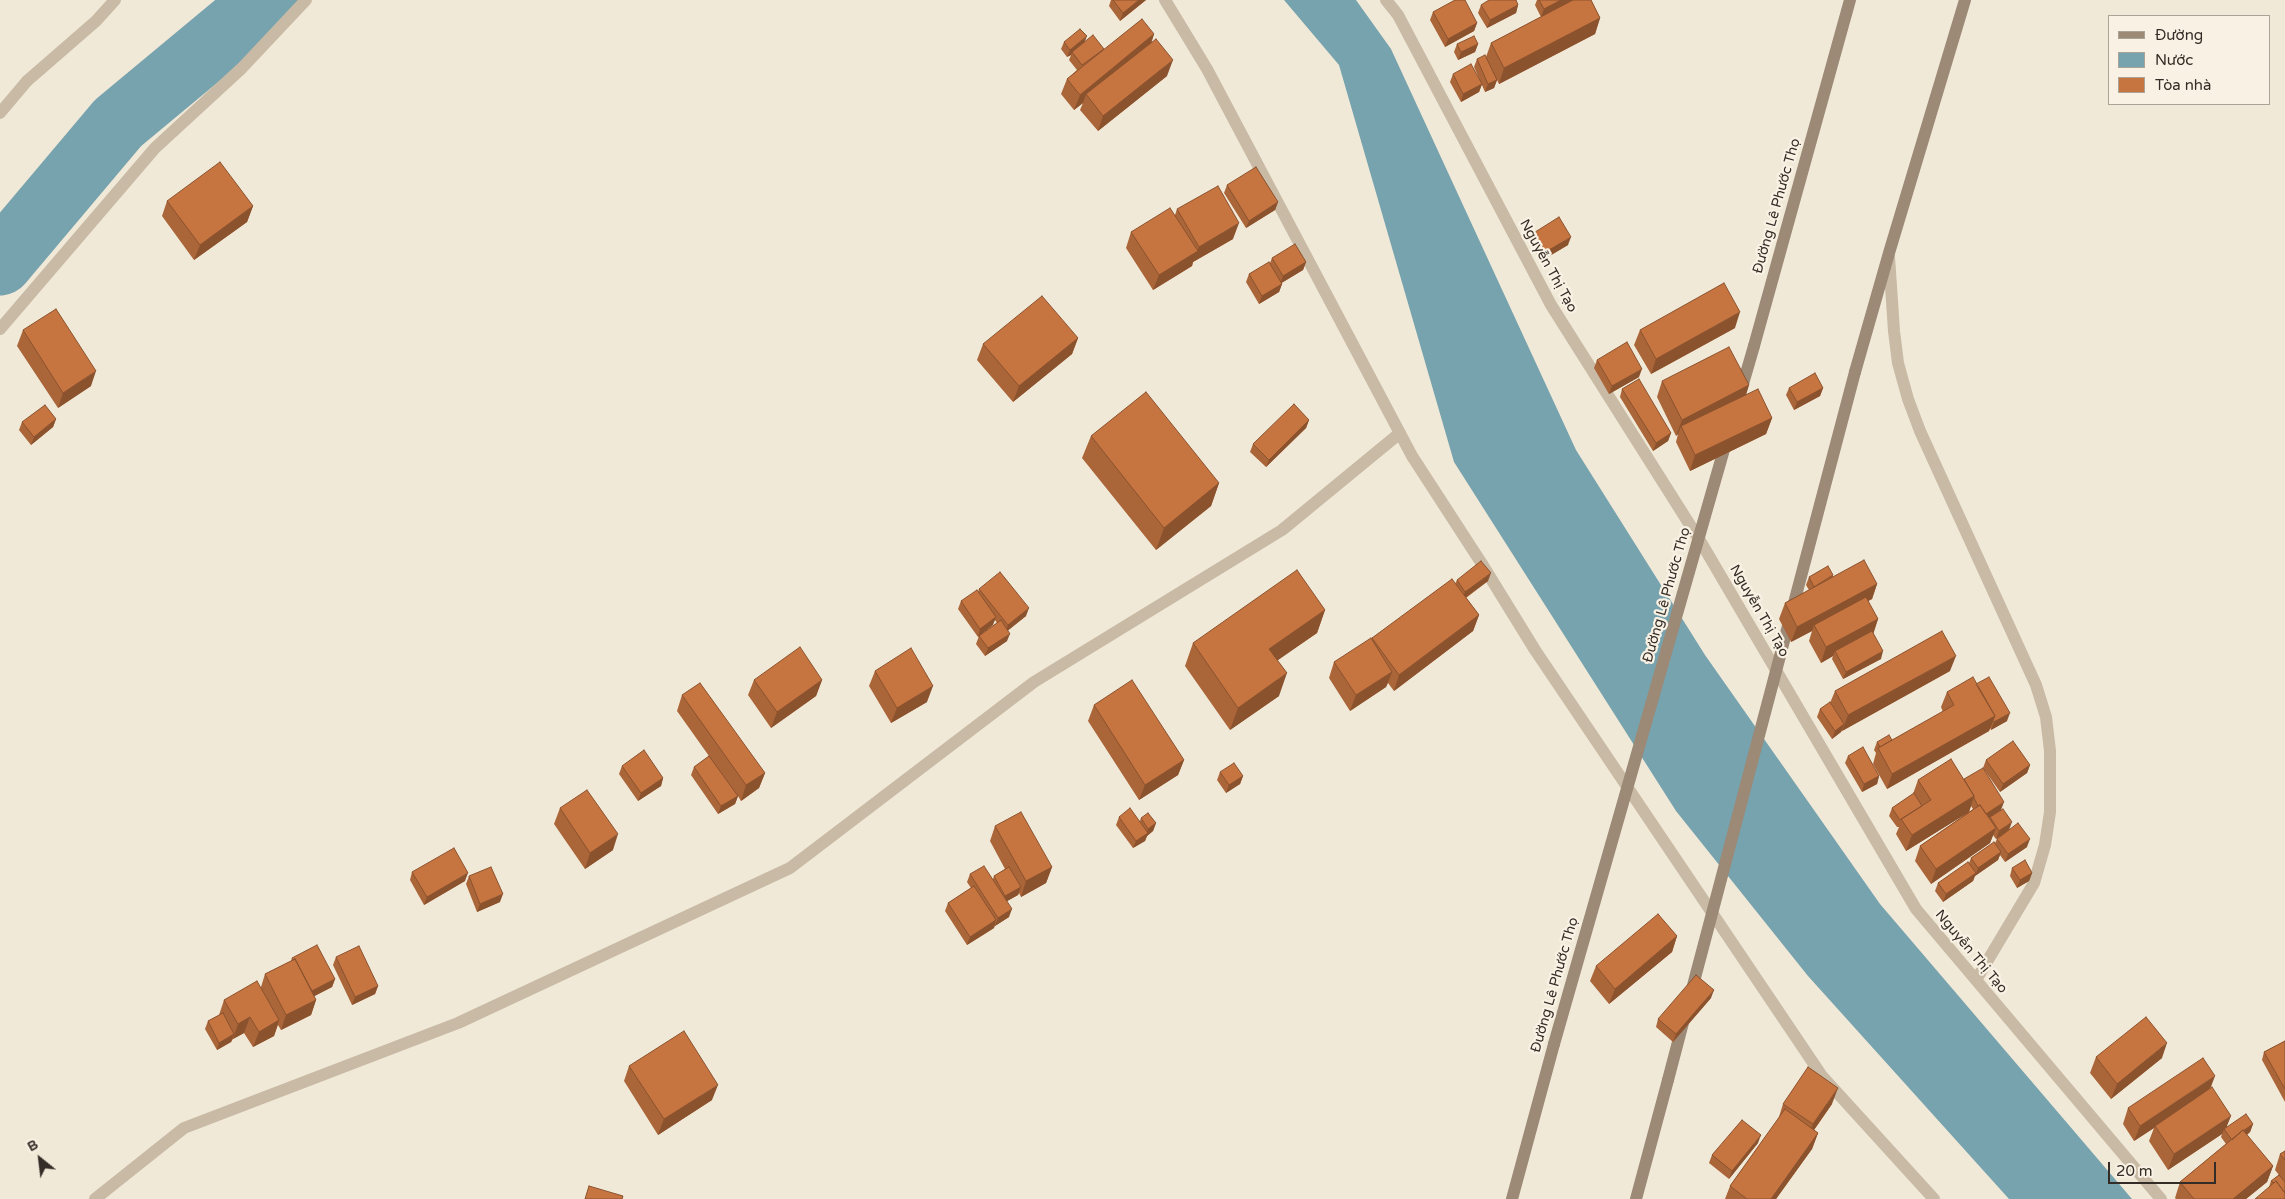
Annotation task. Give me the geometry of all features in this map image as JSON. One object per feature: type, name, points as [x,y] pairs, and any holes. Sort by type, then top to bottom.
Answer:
[{"type":"street","points":[[0,113],[28,81],[96,21],[115,0]]},
{"type":"street","points":[[0,329],[155,148],[242,68],[306,0]]},
{"type":"street","points":[[1164,0],[1207,69],[1412,456],[1535,650],[1822,1076],[1934,1199]]},
{"type":"street","name":"Nguyễn Thị Tạo","points":[[1386,0],[1398,15],[1551,305],[1702,544],[1916,909],[2161,1199]]},
{"type":"street","name":"Đường Lê Phước Thọ","points":[[1738,403],[1850,0]]},
{"type":"street","points":[[1636,1199],[1855,372],[1965,0]]},
{"type":"street","points":[[1889,252],[1898,363],[1908,399],[1920,431],[2036,686],[2046,717],[2049,743],[2050,812],[2045,845],[2034,883],[1976,980]]},
{"type":"street","name":"Đường Lê Phước Thọ","points":[[1512,1199],[1554,1044],[1732,422]]},
{"type":"street","points":[[95,1199],[184,1128],[458,1023],[790,868],[1034,682],[1282,530],[1400,432]]},
{"type":"water","points":[[1284,0],[1356,0],[1391,49],[1576,450],[1705,655],[1880,904],[2132,1199],[2009,1199],[1808,976],[1676,811],[1454,462],[1339,65]]},
{"type":"building","points":[[1113,0],[1139,0],[1123,13]]},
{"type":"building","points":[[1455,0],[1465,0],[1477,23],[1448,39],[1433,12]]},
{"type":"building","points":[[1489,0],[1516,0],[1518,5],[1490,20],[1481,5]]},
{"type":"building","points":[[1539,0],[1561,0],[1544,9]]},
{"type":"building","points":[[1573,0],[1591,0],[1600,18],[1504,68],[1491,43]]},
{"type":"building","points":[[1142,19],[1154,34],[1080,95],[1067,79]]},
{"type":"building","points":[[1080,29],[1087,36],[1070,50],[1064,42]]},
{"type":"building","points":[[1093,35],[1104,49],[1082,65],[1072,52]]},
{"type":"building","points":[[1474,36],[1478,44],[1461,52],[1457,44]]},
{"type":"building","points":[[1156,39],[1173,60],[1103,116],[1086,94]]},
{"type":"building","points":[[1485,55],[1497,80],[1488,84],[1477,59]]},
{"type":"building","points":[[1471,64],[1482,84],[1463,94],[1453,74]]},
{"type":"building","points":[[220,162],[253,206],[200,245],[167,201]]},
{"type":"building","points":[[1256,167],[1278,202],[1249,221],[1227,185]]},
{"type":"building","points":[[1218,186],[1239,223],[1199,247],[1177,209]]},
{"type":"building","points":[[1170,208],[1198,251],[1159,275],[1131,232]]},
{"type":"building","points":[[1559,217],[1571,237],[1544,253],[1532,234]]},
{"type":"building","points":[[1295,244],[1306,262],[1283,276],[1272,258]]},
{"type":"building","points":[[1269,262],[1282,284],[1262,296],[1249,274]]},
{"type":"building","points":[[1724,283],[1740,312],[1656,359],[1640,330]]},
{"type":"building","points":[[1042,296],[1078,338],[1019,386],[983,344]]},
{"type":"building","points":[[56,309],[96,371],[63,393],[23,330]]},
{"type":"building","points":[[1627,342],[1642,369],[1612,386],[1597,360]]},
{"type":"building","points":[[1729,347],[1749,385],[1682,420],[1662,381]]},
{"type":"building","points":[[1815,373],[1823,388],[1797,402],[1789,388]]},
{"type":"building","points":[[1639,379],[1671,433],[1656,443],[1622,389]]},
{"type":"building","points":[[1758,389],[1772,418],[1695,455],[1681,426]]},
{"type":"building","points":[[1146,392],[1219,483],[1164,528],[1091,436]]},
{"type":"building","points":[[1294,404],[1309,420],[1269,460],[1253,444]]},
{"type":"building","points":[[45,405],[56,419],[34,437],[22,422]]},
{"type":"building","points":[[1864,560],[1877,584],[1797,627],[1785,603]]},
{"type":"building","points":[[1481,561],[1491,573],[1465,592],[1457,580]]},
{"type":"building","points":[[1828,566],[1833,575],[1814,587],[1809,577]]},
{"type":"building","points":[[1297,570],[1325,610],[1269,649],[1287,673],[1238,708],[1193,643]]},
{"type":"building","points":[[1000,572],[1029,608],[1008,625],[979,589]]},
{"type":"building","points":[[1452,579],[1479,615],[1399,675],[1372,638]]},
{"type":"building","points":[[977,590],[996,617],[980,629],[961,601]]},
{"type":"building","points":[[1866,597],[1878,619],[1826,647],[1814,625]]},
{"type":"building","points":[[1001,620],[1010,634],[988,648],[979,636]]},
{"type":"building","points":[[1872,631],[1883,651],[1846,672],[1835,651]]},
{"type":"building","points":[[1942,631],[1956,656],[1848,715],[1835,691]]},
{"type":"building","points":[[1371,638],[1392,672],[1356,695],[1334,662]]},
{"type":"building","points":[[800,647],[822,680],[777,712],[754,680]]},
{"type":"building","points":[[911,648],[933,686],[897,708],[875,671]]},
{"type":"building","points":[[1973,677],[1995,716],[1892,774],[1878,748],[1954,705],[1947,692]]},
{"type":"building","points":[[1989,677],[2010,713],[1994,722],[1995,716],[1976,684]]},
{"type":"building","points":[[1132,680],[1184,760],[1145,785],[1094,705]]},
{"type":"building","points":[[700,683],[765,773],[746,785],[682,695]]},
{"type":"building","points":[[1830,702],[1844,724],[1835,731],[1820,709]]},
{"type":"building","points":[[1889,735],[1892,740],[1880,747],[1877,742]]},
{"type":"building","points":[[2013,741],[2030,765],[2003,784],[1986,760]]},
{"type":"building","points":[[1863,747],[1879,776],[1864,784],[1848,756]]},
{"type":"building","points":[[644,750],[663,778],[641,793],[622,766]]},
{"type":"building","points":[[709,756],[738,796],[721,806],[694,767]]},
{"type":"building","points":[[1951,759],[1974,796],[1912,835],[1901,819],[1931,800],[1918,780]]},
{"type":"building","points":[[1234,763],[1243,776],[1229,785],[1220,772]]},
{"type":"building","points":[[1983,768],[2004,802],[1986,814],[1980,805],[1978,806],[1964,779]]},
{"type":"building","points":[[587,790],[618,834],[590,853],[560,808]]},
{"type":"building","points":[[1914,793],[1922,806],[1900,820],[1892,808]]},
{"type":"building","points":[[1980,805],[1996,828],[1936,869],[1920,846]]},
{"type":"building","points":[[1130,808],[1148,833],[1136,841],[1119,817]]},
{"type":"building","points":[[2003,809],[2012,822],[1999,831],[1990,817]]},
{"type":"building","points":[[1021,812],[1052,867],[1026,881],[995,826]]},
{"type":"building","points":[[1148,813],[1156,823],[1148,829],[1141,818]]},
{"type":"building","points":[[2018,823],[2030,839],[2008,854],[1997,839]]},
{"type":"building","points":[[1994,842],[2001,852],[1978,868],[1971,858]]},
{"type":"building","points":[[454,848],[468,873],[427,897],[412,872]]},
{"type":"building","points":[[2025,860],[2032,873],[2020,880],[2012,868]]},
{"type":"building","points":[[1968,862],[1976,873],[1946,894],[1938,883]]},
{"type":"building","points":[[984,866],[1012,909],[998,918],[970,874]]},
{"type":"building","points":[[491,867],[503,894],[480,904],[469,876]]},
{"type":"building","points":[[1009,867],[1021,887],[1005,896],[994,876]]},
{"type":"building","points":[[974,886],[996,920],[970,937],[948,903]]},
{"type":"building","points":[[1658,914],[1677,936],[1615,989],[1596,966]]},
{"type":"building","points":[[317,945],[335,979],[312,991],[295,959],[293,960],[292,958]]},
{"type":"building","points":[[359,946],[378,986],[355,997],[336,957]]},
{"type":"building","points":[[295,959],[316,1000],[286,1015],[265,974]]},
{"type":"building","points":[[1696,975],[1714,990],[1676,1034],[1658,1019]]},
{"type":"building","points":[[257,981],[279,1020],[259,1032],[250,1017],[238,1024],[224,1000]]},
{"type":"building","points":[[223,1013],[234,1034],[219,1043],[208,1021]]},
{"type":"building","points":[[2146,1017],[2167,1043],[2117,1084],[2096,1057]]},
{"type":"building","points":[[684,1031],[718,1085],[664,1119],[629,1066]]},
{"type":"building","points":[[2285,1041],[2285,1089],[2264,1052]]},
{"type":"building","points":[[2203,1058],[2215,1076],[2140,1126],[2128,1108]]},
{"type":"building","points":[[1808,1067],[1838,1088],[1813,1124],[1783,1104]]},
{"type":"building","points":[[2212,1087],[2231,1116],[2174,1154],[2155,1126]]},
{"type":"building","points":[[1785,1109],[1818,1133],[1771,1199],[1747,1199],[1730,1186]]},
{"type":"building","points":[[2246,1114],[2253,1124],[2232,1140],[2224,1129]]},
{"type":"building","points":[[1742,1120],[1761,1135],[1732,1171],[1712,1155]]},
{"type":"building","points":[[2243,1130],[2273,1166],[2233,1199],[2194,1199],[2180,1182]]},
{"type":"building","points":[[2285,1151],[2285,1160],[2280,1154]]},
{"type":"building","points":[[2279,1175],[2285,1182],[2285,1193],[2276,1181],[2274,1183],[2271,1181]]},
{"type":"building","points":[[2276,1181],[2285,1193],[2285,1199],[2255,1199]]},
{"type":"building","points":[[589,1186],[623,1196],[622,1199],[585,1199]]},
{"type":"waterway","points":[[0,263],[118,123],[266,0]]}]
